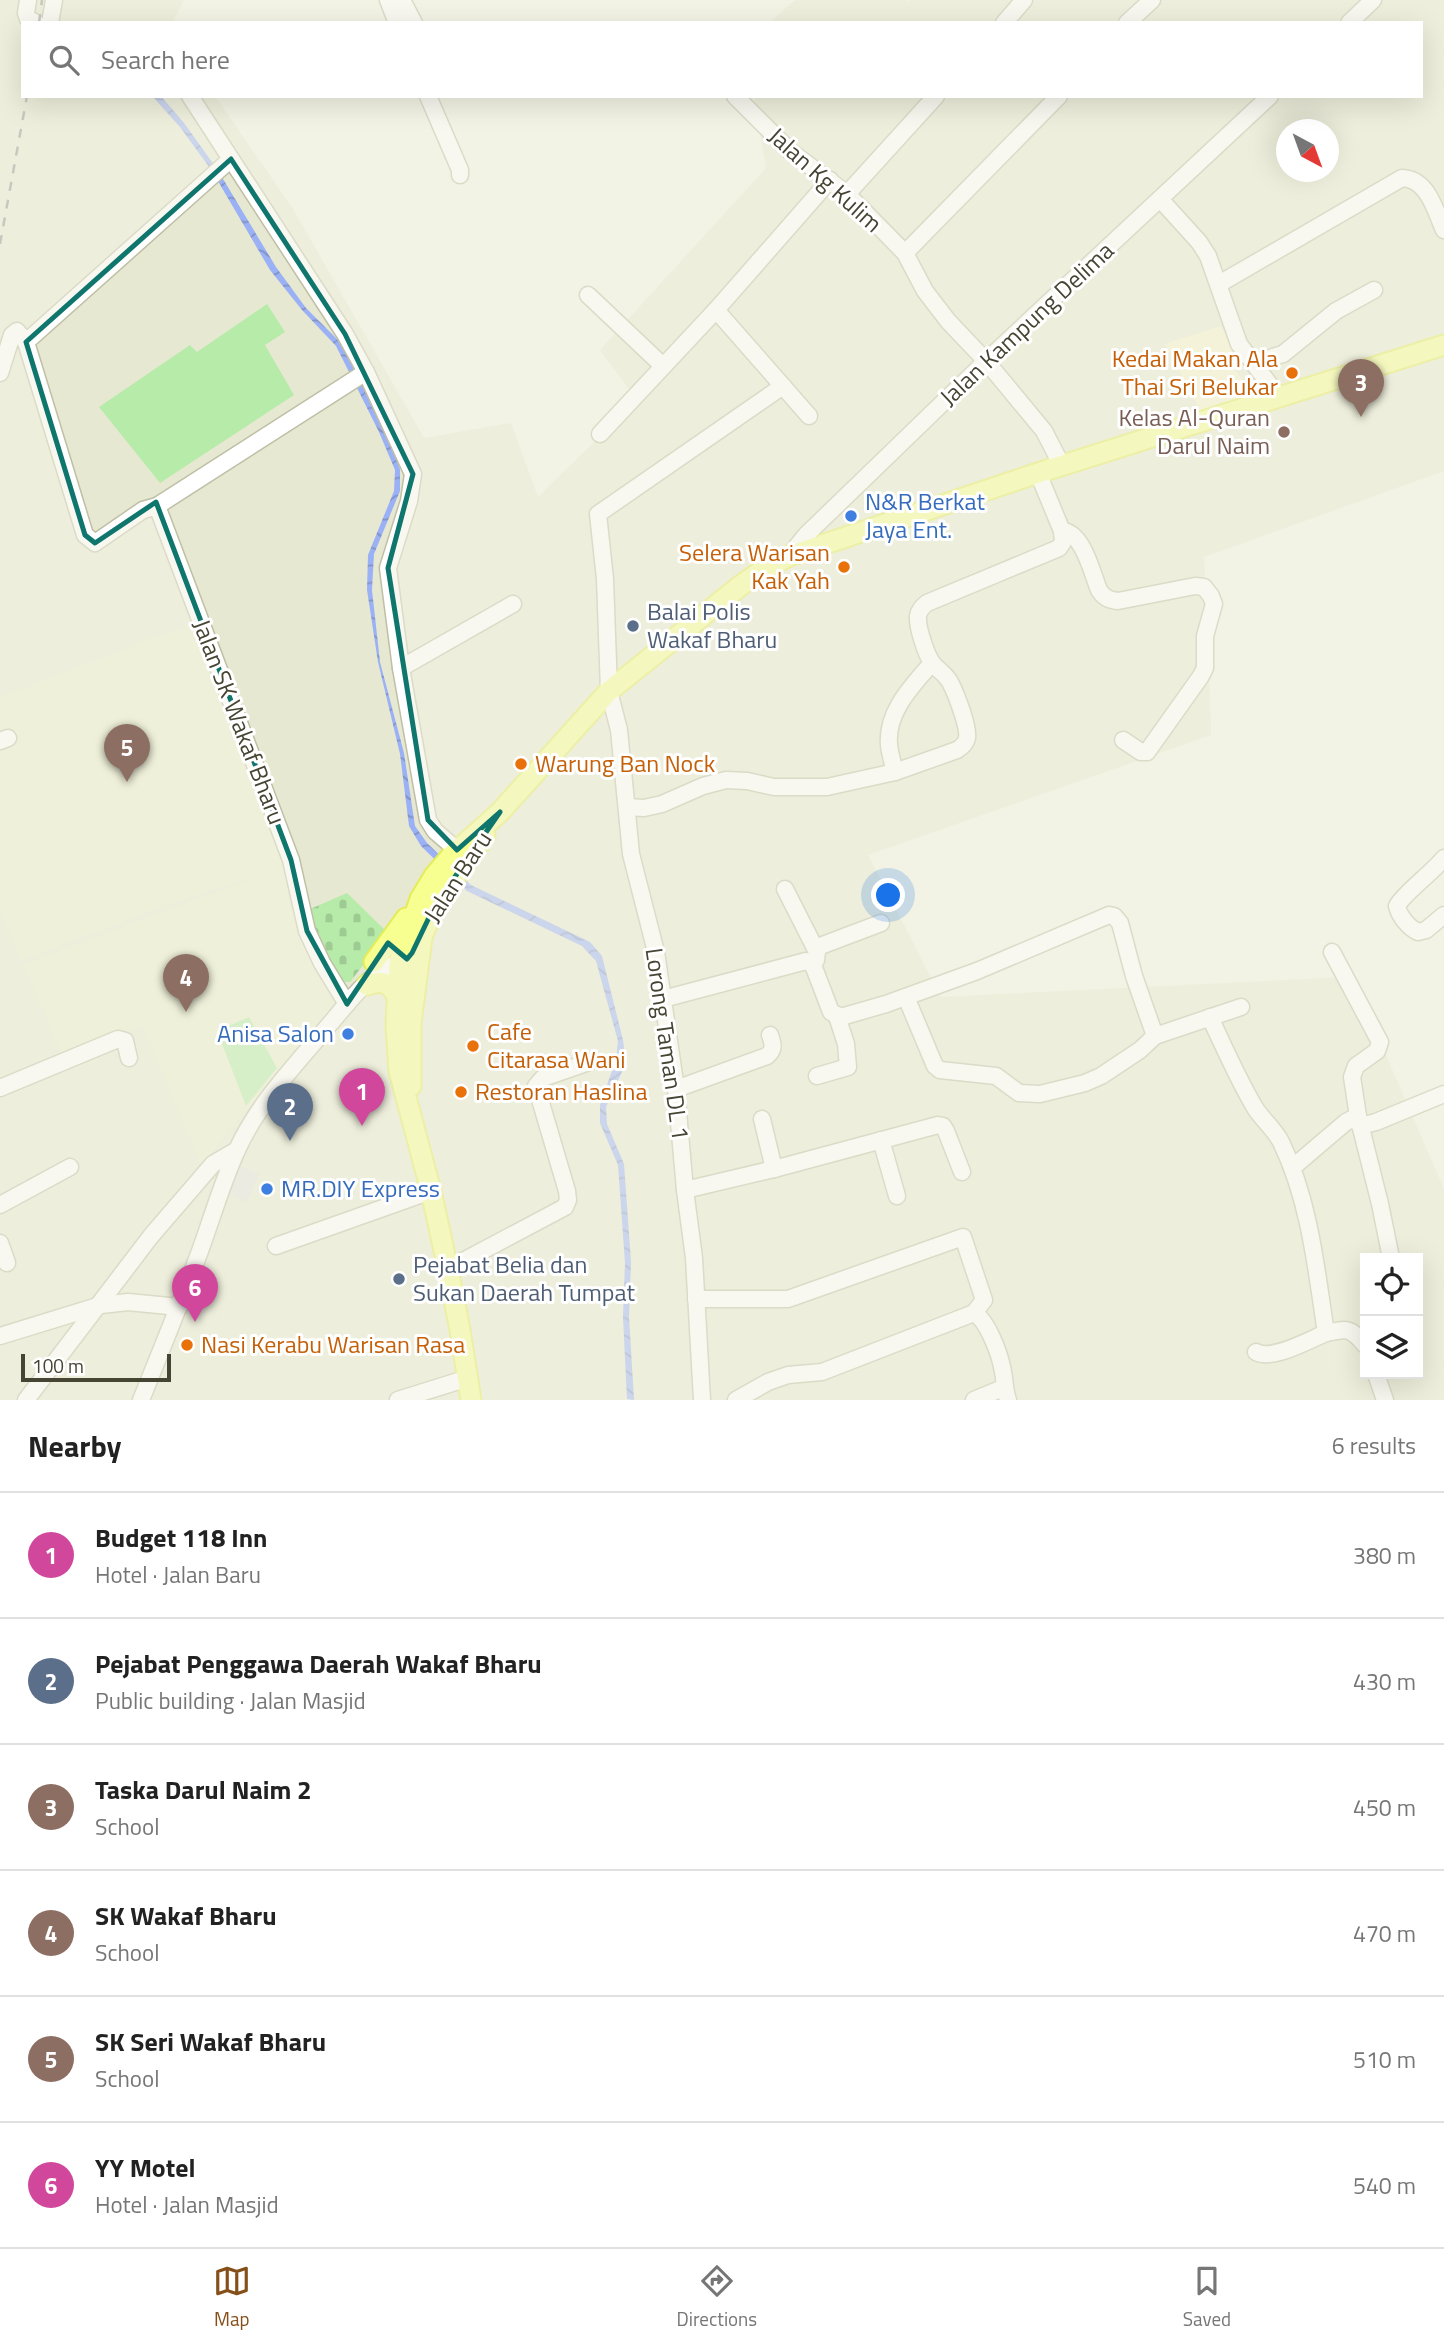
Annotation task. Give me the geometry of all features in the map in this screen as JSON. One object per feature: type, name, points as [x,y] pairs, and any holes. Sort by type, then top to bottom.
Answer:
[{"type":"main road","points":[[500,812],[609,691],[740,586],[789,556],[1038,473],[1444,345]]},
{"type":"main road","name":"Jalan Baru","points":[[471,1400],[448,1269],[410,1108],[402,959],[420,899],[434,876],[457,850],[500,812]]},
{"type":"main road","name":"Jalan Baru","points":[[405,993],[434,907],[500,812]]},
{"type":"main road","points":[[374,962],[420,899]]},
{"type":"main road","points":[[402,959],[422,937]]},
{"type":"main road","points":[[367,985],[386,983],[405,993]]},
{"type":"street","points":[[28,0],[26,12],[28,19],[32,21]]},
{"type":"street","points":[[50,21],[54,0]]},
{"type":"street","points":[[388,0],[396,21]]},
{"type":"street","points":[[402,0],[413,21]]},
{"type":"street","points":[[1006,21],[1024,0]]},
{"type":"street","points":[[1129,21],[1152,0]]},
{"type":"street","points":[[1351,21],[1373,0]]},
{"type":"street","points":[[191,98],[345,334],[414,474],[409,500],[388,568],[401,668],[428,820],[435,831],[457,850]]},
{"type":"street","points":[[429,98],[460,175]]},
{"type":"street","name":"Jalan Kg Kulim","points":[[737,98],[790,152],[847,194],[905,253],[948,321],[986,361],[1044,431],[1062,466]]},
{"type":"street","points":[[847,194],[934,98]]},
{"type":"street","points":[[905,253],[1057,98]]},
{"type":"street","points":[[1248,98],[1251,114]]},
{"type":"street","name":"Jalan Kampung Delima","points":[[789,556],[806,535],[986,361],[1268,98]]},
{"type":"street","points":[[26,342],[231,159]]},
{"type":"street","points":[[1219,284],[1402,178],[1410,178],[1422,185],[1444,230]]},
{"type":"street","points":[[600,434],[716,310],[830,180]]},
{"type":"street","points":[[1160,199],[1199,242],[1208,256],[1239,344],[1279,397]]},
{"type":"street","points":[[1253,363],[1283,354],[1336,311],[1374,290]]},
{"type":"street","points":[[588,295],[663,366]]},
{"type":"street","points":[[716,310],[809,416]]},
{"type":"street","points":[[0,373],[12,335],[17,331],[26,342],[85,535],[95,543],[363,374]]},
{"type":"street","name":"Lorong Taman DL 1","points":[[702,1400],[696,1299],[676,1089],[656,952],[631,854],[619,730],[609,691],[606,579],[597,514],[783,386]]},
{"type":"street","points":[[627,807],[645,808],[662,804],[703,786],[726,780],[774,787],[827,787],[895,772],[957,750],[964,745],[967,729],[951,685],[932,663],[923,645],[918,616],[928,603],[1059,548],[1063,541],[1062,531],[1038,473]]},
{"type":"street","name":"Jalan SK Wakaf Bharu","points":[[157,506],[291,860],[307,931],[322,963],[347,1004]]},
{"type":"street","points":[[1062,531],[1067,531],[1078,539],[1103,597],[1110,600],[1195,586],[1203,587],[1214,604],[1205,636],[1205,668],[1201,676],[1147,752],[1141,752],[1123,740]]},
{"type":"street","points":[[401,668],[513,604]]},
{"type":"street","points":[[895,772],[889,745],[890,725],[899,705],[932,663]]},
{"type":"street","points":[[1444,858],[1397,906],[1411,928],[1418,932],[1426,930],[1444,915]]},
{"type":"street","points":[[785,889],[813,956],[831,1012],[837,1016],[846,1044],[848,1067],[817,1076]]},
{"type":"street","points":[[837,1016],[886,1004],[977,971],[1109,915],[1114,916],[1120,923],[1134,976],[1155,1035]]},
{"type":"street","points":[[663,999],[802,961],[881,923]]},
{"type":"street","points":[[1332,952],[1380,1042],[1377,1051],[1360,1063],[1352,1077],[1359,1121],[1390,1253]]},
{"type":"street","points":[[347,1004],[374,962],[383,957],[402,959]]},
{"type":"street","points":[[141,1400],[179,1307],[237,1150],[264,1104],[347,1004],[380,971],[402,959]]},
{"type":"street","points":[[906,997],[935,1066],[940,1070],[996,1076],[1026,1095],[1085,1083],[1101,1076],[1140,1050],[1155,1035],[1241,1007]]},
{"type":"street","points":[[1210,1017],[1248,1096],[1264,1122],[1279,1138],[1292,1168],[1306,1210],[1326,1333]]},
{"type":"street","points":[[676,1089],[767,1056],[772,1051],[770,1035]]},
{"type":"street","points":[[0,1088],[118,1039],[125,1041],[129,1058]]},
{"type":"street","points":[[448,1269],[565,1207],[568,1200],[567,1191],[536,1086],[542,1078],[589,1062]]},
{"type":"street","points":[[1292,1168],[1346,1122],[1376,1122],[1444,1094]]},
{"type":"street","points":[[762,1119],[774,1169]]},
{"type":"street","points":[[685,1190],[938,1125],[943,1126],[962,1172]]},
{"type":"street","points":[[881,1140],[897,1196]]},
{"type":"street","points":[[26,1400],[151,1236],[218,1161],[237,1150]]},
{"type":"street","points":[[0,1205],[70,1167]]},
{"type":"street","points":[[276,1246],[431,1191]]},
{"type":"street","points":[[696,1299],[788,1299],[963,1237],[984,1300],[974,1313],[822,1372],[788,1375],[768,1382],[736,1400]]},
{"type":"street","points":[[0,1243],[7,1264]]},
{"type":"street","points":[[0,1336],[101,1305],[128,1302],[179,1307]]},
{"type":"street","points":[[974,1313],[985,1322],[1003,1369],[1006,1394],[974,1400]]},
{"type":"street","points":[[1256,1352],[1262,1356],[1269,1355],[1343,1329],[1350,1330],[1360,1340]]},
{"type":"street","points":[[398,1400],[468,1378]]},
{"type":"street","points":[[1378,1379],[1385,1400]]},
{"type":"highlighted area","points":[[231,159],[345,334],[413,474],[388,568],[428,820],[457,850],[500,812],[434,907],[412,953],[407,959],[388,943],[347,1004],[307,931],[291,860],[156,502],[95,543],[85,535],[26,342]]},
{"type":"shaded area","points":[[0,0],[184,0],[173,21],[21,21],[21,98],[216,98],[293,209],[424,438],[511,423],[538,497],[637,400],[600,350],[766,168],[754,98],[1423,98],[1423,21],[771,21],[795,0],[1444,0],[1444,471],[1204,557],[1211,735],[868,855],[941,997],[1348,977],[1378,1037],[1444,1189],[1444,1400],[0,1400]]},
{"type":"shaded area","points":[[1221,326],[1239,359],[1235,370],[1255,396],[1201,412],[1165,344]]},
{"type":"shaded area","points":[[195,623],[286,867],[289,900],[316,966],[338,1000],[201,1164],[143,1025],[64,1058],[24,965],[269,872],[188,897],[21,960],[0,909],[0,697]]},
{"type":"shaded area","points":[[240,1166],[259,1174],[247,1202],[228,1194]]},
{"type":"green space","points":[[267,304],[285,332],[265,345],[294,395],[160,483],[99,407],[190,345],[197,352]]},
{"type":"green space","points":[[347,893],[388,933],[350,982],[342,982],[316,932],[308,910]]},
{"type":"green space","points":[[249,1017],[277,1068],[246,1106],[217,1031]]},
{"type":"water","points":[[154,98],[163,98],[184,123],[217,169],[276,267],[306,308],[340,342],[385,430],[400,469],[400,491],[374,554],[372,590],[380,662],[404,753],[415,826],[427,843],[471,885],[590,942],[602,956],[623,1040],[626,1063],[606,1107],[607,1124],[624,1164],[631,1262],[629,1317],[634,1400],[627,1399],[623,1317],[625,1263],[618,1165],[600,1123],[600,1105],[616,1059],[618,1041],[596,961],[582,946],[467,891],[421,846],[409,826],[400,754],[378,662],[367,590],[368,555],[394,491],[395,470],[336,346],[270,270],[212,171],[180,127]]},
{"type":"railway","points":[[39,21],[42,0]]},
{"type":"railway","points":[[0,244],[27,98]]},
{"type":"place","name":"Kedai Makan Ala Thai Sri Belukar","points":[[1292,373]]},
{"type":"place","name":"Taska Darul Naim 2","points":[[1361,417]]},
{"type":"place","name":"Kelas Al-Quran Darul Naim","points":[[1284,432]]},
{"type":"place","name":"N&R Berkat Jaya Ent.","points":[[851,516]]},
{"type":"place","name":"Selera Warisan Kak Yah","points":[[844,567]]},
{"type":"place","name":"Balai Polis Wakaf Bharu","points":[[633,626]]},
{"type":"place","name":"Warung Ban Nock","points":[[521,764]]},
{"type":"place","name":"SK Seri Wakaf Bharu","points":[[127,782]]},
{"type":"place","name":"SK Wakaf Bharu","points":[[186,1012]]},
{"type":"place","name":"Anisa Salon","points":[[348,1034]]},
{"type":"place","name":"Cafe Citarasa Wani","points":[[473,1046]]},
{"type":"place","name":"Restoran Haslina","points":[[461,1092]]},
{"type":"place","name":"Budget 118 Inn","points":[[362,1126]]},
{"type":"place","name":"Pejabat Penggawa Daerah Wakaf Bharu","points":[[290,1141]]},
{"type":"place","name":"MR.DIY Express","points":[[267,1189]]},
{"type":"place","name":"Pejabat Belia dan Sukan Daerah Tumpat","points":[[399,1279]]},
{"type":"place","name":"YY Motel","points":[[195,1322]]},
{"type":"place","name":"Nasi Kerabu Warisan Rasa","points":[[187,1345]]}]
